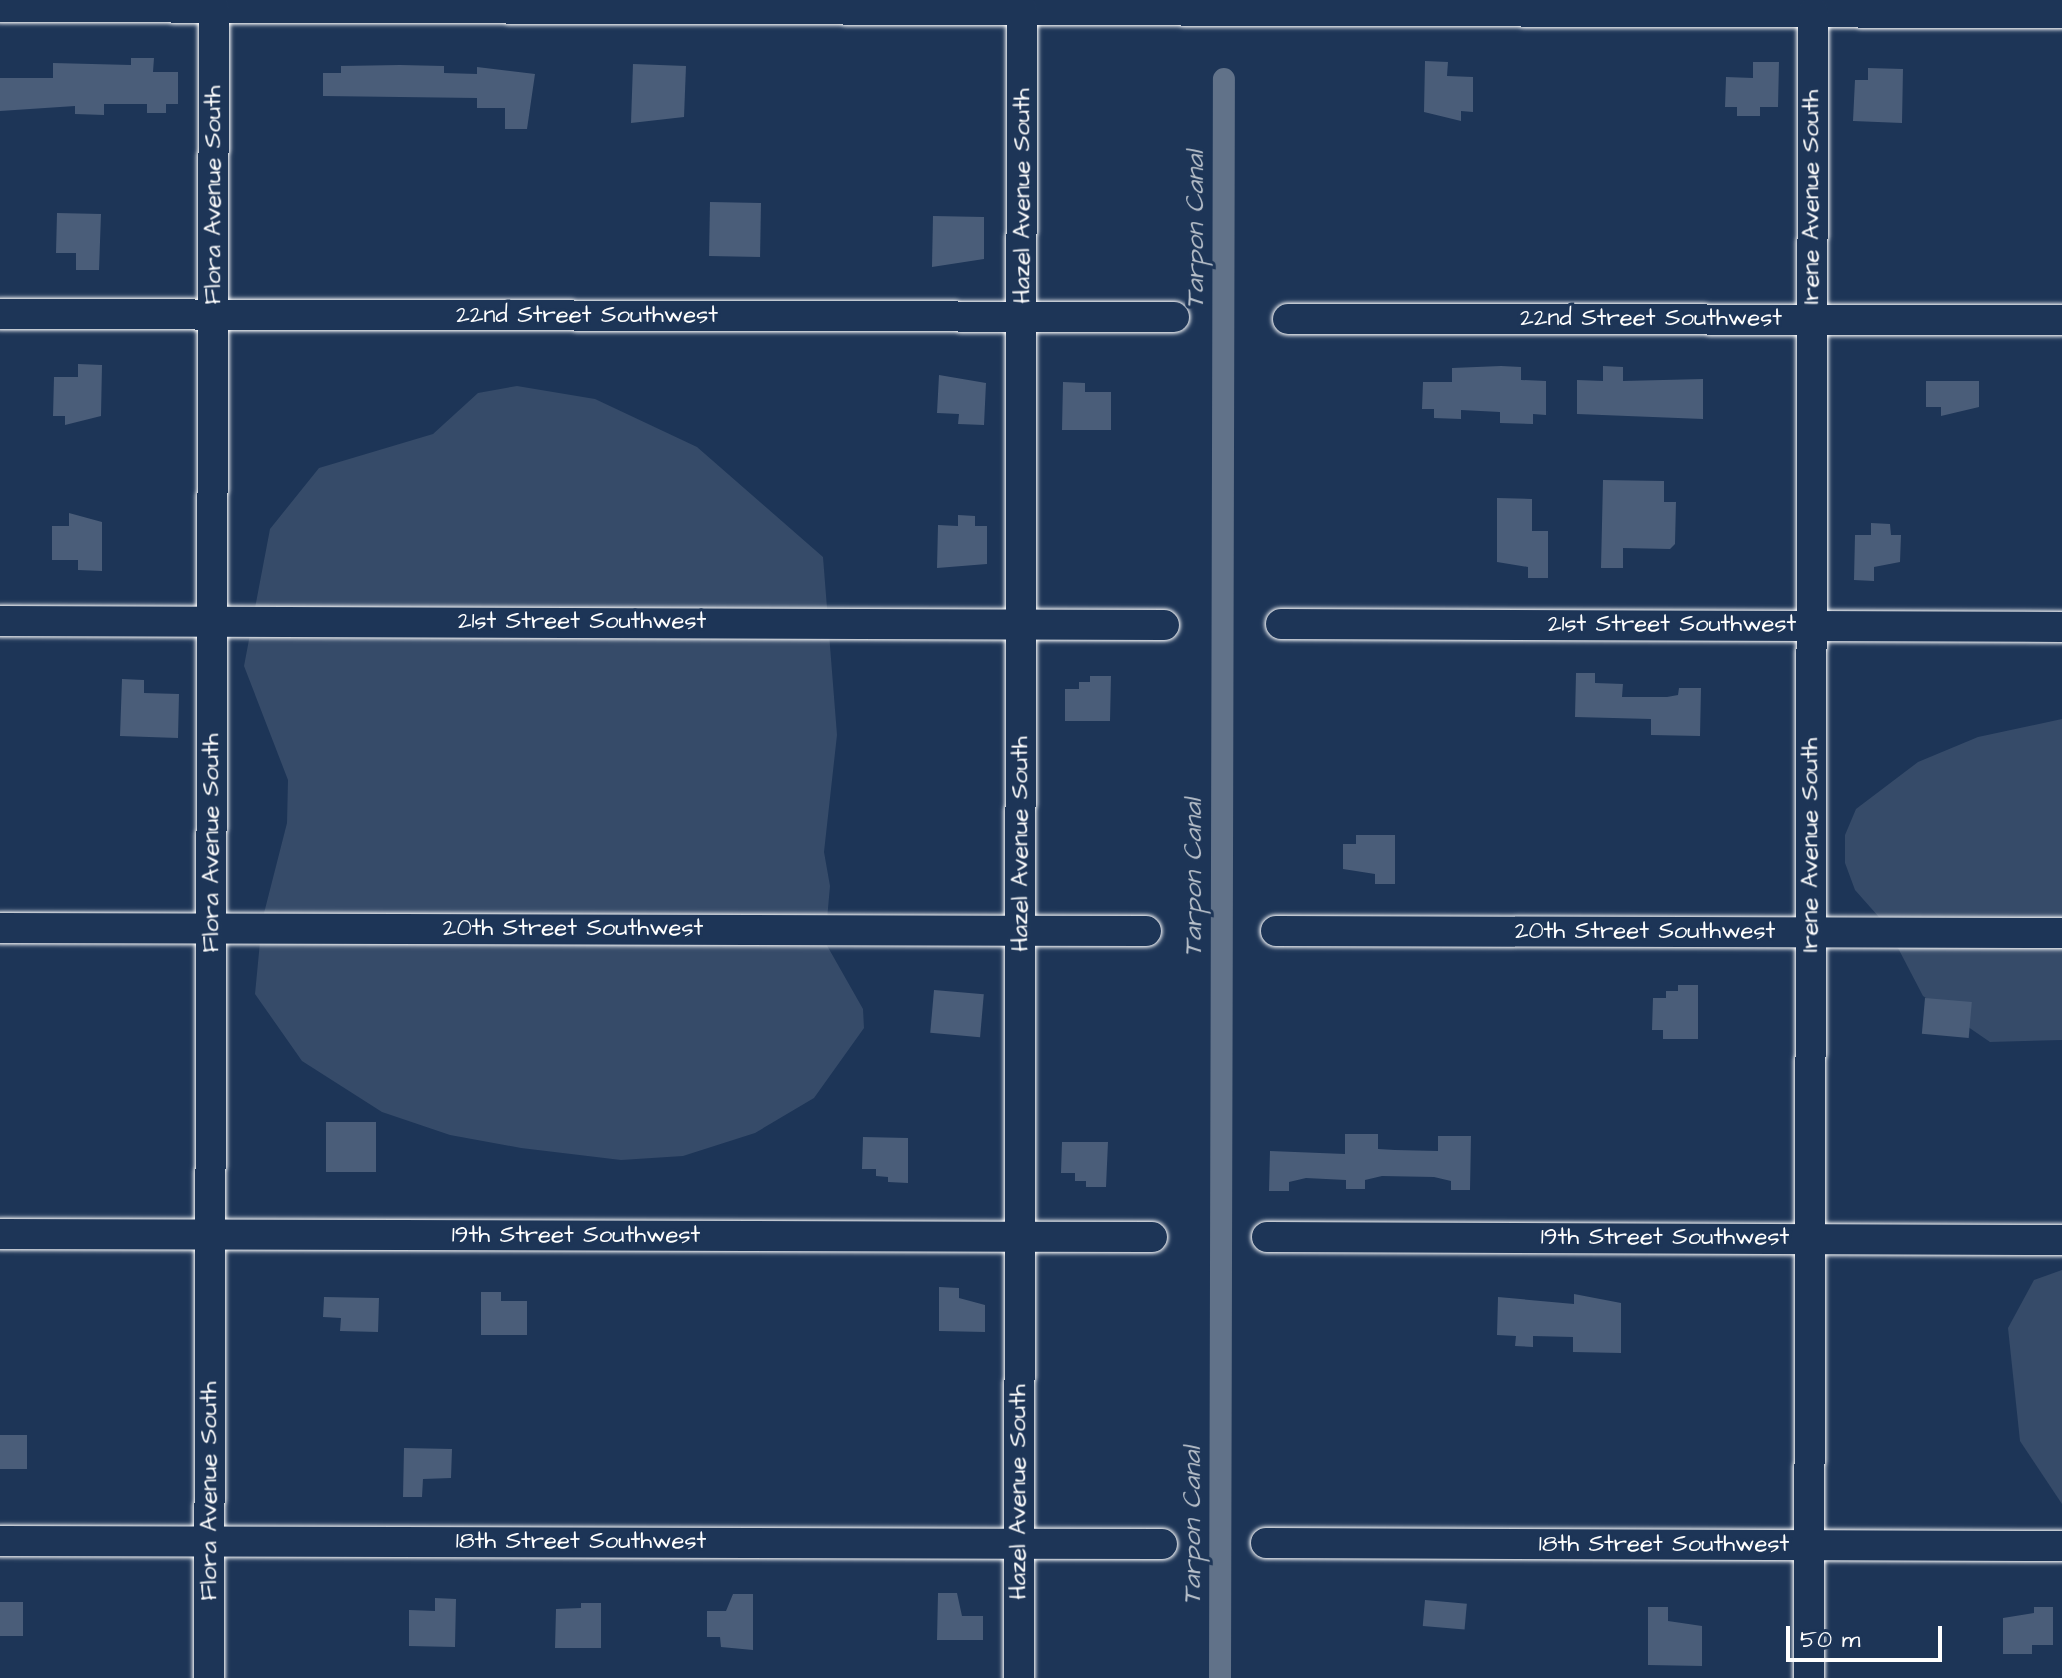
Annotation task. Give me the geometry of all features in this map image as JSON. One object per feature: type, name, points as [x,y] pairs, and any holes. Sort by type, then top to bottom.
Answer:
[{"type":"street","points":[[0,7],[1022,9],[1433,5],[2062,13]]},
{"type":"street","name":"Flora Avenue South","points":[[209,1678],[214,7]]},
{"type":"street","name":"Hazel Avenue South","points":[[1019,1678],[1022,9]]},
{"type":"street","name":"Irene Avenue South","points":[[1809,1678],[1813,12]]},
{"type":"street","name":"22nd Street Southwest","points":[[0,314],[1174,317]]},
{"type":"street","name":"22nd Street Southwest","points":[[1288,319],[2062,320]]},
{"type":"street","name":"21st Street Southwest","points":[[0,621],[1164,625]]},
{"type":"street","name":"21st Street Southwest","points":[[1281,624],[2062,627]]},
{"type":"street","name":"20th Street Southwest","points":[[0,928],[1146,931]]},
{"type":"street","name":"20th Street Southwest","points":[[1276,931],[2062,933]]},
{"type":"street","name":"19th Street Southwest","points":[[0,1234],[1152,1237]]},
{"type":"street","name":"19th Street Southwest","points":[[1267,1237],[2062,1240]]},
{"type":"street","name":"18th Street Southwest","points":[[0,1541],[1162,1544]]},
{"type":"street","name":"18th Street Southwest","points":[[1266,1543],[2062,1546]]},
{"type":"shaded area","points":[[517,386],[595,399],[697,447],[823,557],[837,735],[824,852],[830,886],[825,942],[863,1009],[864,1028],[814,1098],[755,1133],[683,1156],[621,1160],[521,1148],[450,1135],[382,1112],[302,1061],[255,994],[262,921],[287,823],[288,780],[244,666],[270,529],[319,468],[433,434],[478,393]]},
{"type":"shaded area","points":[[2062,719],[2062,1040],[1990,1042],[1923,996],[1886,925],[1855,890],[1845,863],[1845,835],[1856,809],[1918,762],[1978,737]]},
{"type":"shaded area","points":[[2062,1270],[2062,1504],[2020,1441],[2008,1328],[2034,1280]]},
{"type":"building","points":[[131,58],[154,58],[153,72],[178,72],[178,104],[166,104],[166,113],[147,113],[147,104],[104,104],[104,115],[75,114],[75,106],[0,111],[0,78],[53,78],[53,63],[131,65]]},
{"type":"building","points":[[1425,61],[1448,62],[1447,76],[1473,77],[1473,112],[1461,111],[1461,121],[1424,112]]},
{"type":"building","points":[[1753,62],[1779,62],[1778,107],[1760,107],[1760,116],[1737,116],[1737,107],[1725,107],[1726,77],[1753,78]]},
{"type":"building","points":[[633,64],[686,66],[684,117],[631,123]]},
{"type":"building","points":[[341,66],[444,66],[444,73],[477,74],[477,67],[535,74],[527,129],[505,129],[505,108],[477,108],[477,98],[323,96],[323,73],[341,73]]},
{"type":"building","points":[[1868,68],[1903,69],[1902,123],[1853,121],[1855,80],[1868,80]]},
{"type":"building","points":[[710,202],[761,203],[760,257],[709,256]]},
{"type":"building","points":[[57,213],[101,214],[99,270],[76,270],[76,253],[56,253]]},
{"type":"building","points":[[933,216],[984,217],[984,259],[932,267]]},
{"type":"building","points":[[78,364],[102,365],[101,416],[65,425],[65,416],[53,416],[54,377],[78,377]]},
{"type":"building","points":[[1603,366],[1623,367],[1623,381],[1703,379],[1703,419],[1577,414],[1577,380],[1603,381]]},
{"type":"building","points":[[1521,367],[1521,380],[1546,381],[1546,415],[1533,414],[1533,424],[1500,423],[1500,412],[1461,410],[1461,419],[1434,418],[1434,409],[1422,409],[1423,382],[1452,382],[1452,368]]},
{"type":"building","points":[[939,375],[986,383],[984,425],[958,424],[959,414],[937,413]]},
{"type":"building","points":[[1926,381],[1979,381],[1979,407],[1941,416],[1941,407],[1926,407]]},
{"type":"building","points":[[1063,382],[1085,383],[1085,392],[1111,392],[1111,430],[1062,430]]},
{"type":"building","points":[[1603,480],[1664,481],[1664,502],[1676,502],[1675,544],[1670,549],[1623,548],[1623,568],[1601,568]]},
{"type":"building","points":[[1497,498],[1532,499],[1532,531],[1548,531],[1548,578],[1528,578],[1528,567],[1497,562]]},
{"type":"building","points":[[69,513],[102,522],[102,571],[78,570],[78,560],[52,560],[52,526],[69,526]]},
{"type":"building","points":[[958,515],[975,516],[975,526],[987,526],[987,564],[937,568],[938,525],[958,526]]},
{"type":"building","points":[[1871,523],[1890,524],[1891,535],[1901,535],[1900,562],[1874,567],[1874,581],[1854,580],[1855,535],[1871,535]]},
{"type":"building","points":[[1576,673],[1595,673],[1595,683],[1623,684],[1622,697],[1667,697],[1678,695],[1679,688],[1701,688],[1700,736],[1651,735],[1651,719],[1575,717]]},
{"type":"building","points":[[1090,676],[1111,676],[1110,721],[1065,721],[1065,689],[1079,689],[1079,682],[1090,682]]},
{"type":"building","points":[[122,679],[144,680],[144,693],[179,694],[178,738],[120,736]]},
{"type":"building","points":[[1356,835],[1395,835],[1395,884],[1375,884],[1375,874],[1343,869],[1343,844],[1356,844]]},
{"type":"building","points":[[1678,985],[1698,985],[1698,1039],[1663,1039],[1663,1030],[1652,1030],[1653,998],[1666,998],[1666,991],[1678,991]]},
{"type":"building","points":[[934,990],[984,994],[980,1037],[930,1033]]},
{"type":"building","points":[[1925,998],[1972,1002],[1969,1038],[1922,1034]]},
{"type":"building","points":[[326,1122],[376,1122],[376,1172],[326,1172]]},
{"type":"building","points":[[1345,1134],[1378,1134],[1378,1149],[1438,1151],[1438,1136],[1471,1136],[1470,1190],[1451,1190],[1451,1181],[1434,1177],[1382,1176],[1365,1180],[1365,1189],[1346,1189],[1346,1180],[1306,1178],[1289,1182],[1289,1191],[1269,1191],[1270,1151],[1345,1154]]},
{"type":"building","points":[[863,1137],[908,1138],[908,1183],[888,1182],[888,1177],[876,1176],[876,1169],[862,1169]]},
{"type":"building","points":[[1062,1142],[1108,1142],[1106,1187],[1086,1187],[1086,1181],[1075,1181],[1075,1173],[1061,1173]]},
{"type":"building","points":[[939,1287],[959,1288],[959,1298],[985,1305],[985,1332],[939,1331]]},
{"type":"building","points":[[481,1292],[501,1292],[501,1301],[527,1301],[527,1335],[481,1335]]},
{"type":"building","points":[[1574,1294],[1621,1303],[1621,1353],[1573,1352],[1573,1337],[1533,1336],[1533,1347],[1515,1346],[1516,1336],[1497,1335],[1498,1297],[1574,1304]]},
{"type":"building","points":[[324,1297],[379,1298],[378,1332],[340,1331],[341,1318],[323,1317]]},
{"type":"building","points":[[0,1435],[27,1435],[27,1469],[0,1469]]},
{"type":"building","points":[[404,1448],[452,1449],[451,1478],[423,1479],[422,1497],[403,1497]]},
{"type":"building","points":[[938,1593],[957,1593],[962,1616],[983,1616],[983,1640],[937,1640]]},
{"type":"building","points":[[733,1594],[753,1594],[753,1650],[721,1647],[720,1637],[707,1637],[707,1611],[726,1611]]},
{"type":"building","points":[[435,1598],[456,1599],[455,1647],[409,1646],[409,1610],[435,1611]]},
{"type":"building","points":[[1425,1600],[1467,1604],[1465,1630],[1423,1626]]},
{"type":"building","points":[[0,1602],[23,1602],[23,1636],[0,1636]]},
{"type":"building","points":[[581,1603],[601,1603],[601,1648],[555,1648],[556,1609],[581,1608]]},
{"type":"building","points":[[1648,1607],[1668,1607],[1668,1621],[1702,1626],[1702,1666],[1648,1665]]},
{"type":"building","points":[[2034,1607],[2053,1607],[2053,1645],[2032,1645],[2032,1654],[2003,1654],[2003,1618],[2034,1613]]},
{"type":"waterway","name":"Tarpon Canal","points":[[1220,1678],[1224,79]]}]
